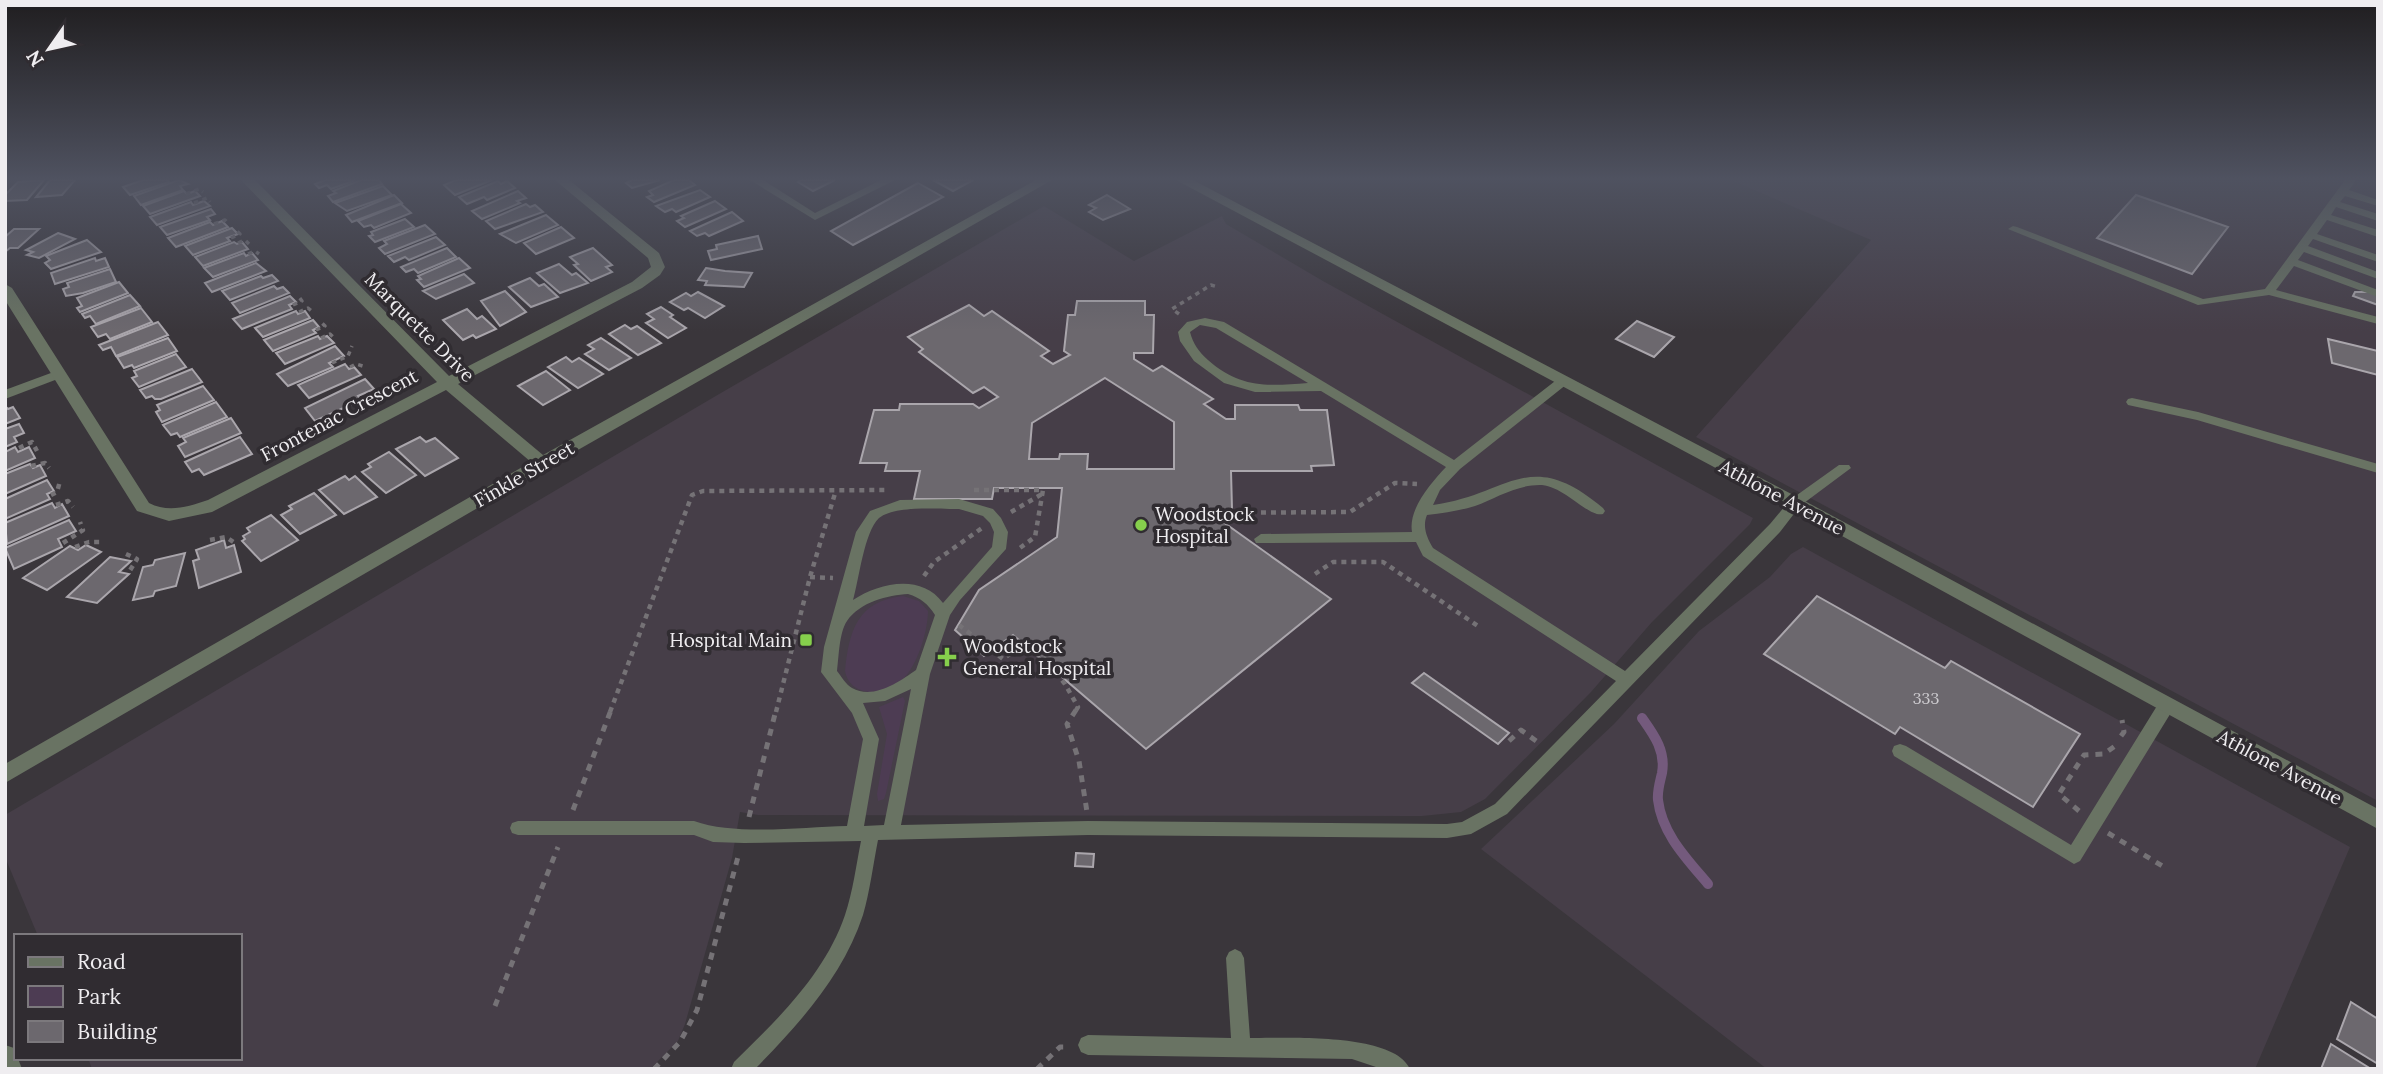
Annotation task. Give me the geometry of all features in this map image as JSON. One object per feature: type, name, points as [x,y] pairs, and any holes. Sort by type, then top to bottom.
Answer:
[{"type":"street","name":"Marquette Drive","points":[[296,230],[446,382],[542,463]]},
{"type":"street","name":"Frontenac Crescent","points":[[5,288],[143,507],[150,512],[171,515],[197,511],[214,504],[637,285],[658,267],[654,256],[622,230]]},
{"type":"street","name":"Finkle Street","points":[[5,774],[542,463],[957,230]]},
{"type":"street","name":"Athlone Avenue","points":[[1277,230],[1795,503],[2378,820]]},
{"type":"street","points":[[5,1057],[10,1069]]},
{"type":"lane","points":[[2016,230],[2202,303],[2269,292],[2378,321]]},
{"type":"lane","points":[[2269,292],[2315,230]]},
{"type":"lane","points":[[2311,235],[2378,259]]},
{"type":"lane","points":[[2302,248],[2378,276]]},
{"type":"lane","points":[[2292,261],[2378,293]]},
{"type":"lane","points":[[1322,387],[1251,388],[1237,384],[1195,356],[1186,343],[1184,332],[1191,324],[1198,322],[1220,325],[1455,467]]},
{"type":"lane","points":[[5,395],[59,374]]},
{"type":"lane","points":[[1563,381],[1455,467],[1435,487],[1417,522],[1420,537],[1428,552],[1625,679]]},
{"type":"lane","points":[[2132,402],[2212,420],[2378,469]]},
{"type":"lane","points":[[518,828],[694,828],[713,835],[744,836],[1088,828],[1456,830],[1480,822],[1501,809],[1775,528],[1795,503],[1843,468]]},
{"type":"lane","points":[[1423,511],[1464,504],[1522,481],[1535,479],[1554,482],[1586,500],[1598,511]]},
{"type":"lane","points":[[741,1069],[793,1014],[835,953],[853,917],[872,832],[943,614],[955,596],[999,549],[1001,532],[988,512],[959,504],[900,505],[883,510],[867,522],[832,647],[829,672],[863,717],[871,739],[872,832]]},
{"type":"lane","points":[[1261,539],[1420,537]]},
{"type":"lane","points":[[840,619],[871,597],[897,589],[922,591],[933,597],[943,614]]},
{"type":"lane","points":[[844,692],[858,699],[879,698],[903,688],[922,674]]},
{"type":"lane","points":[[1900,751],[2074,856],[2166,706]]},
{"type":"lane","points":[[1235,958],[1241,1046]]},
{"type":"lane","points":[[1088,1045],[1352,1049],[1394,1063],[1400,1069]]},
{"type":"path","points":[[230,238],[240,234],[236,230]]},
{"type":"path","points":[[238,243],[245,240],[249,243]]},
{"type":"path","points":[[248,254],[255,251],[259,254]]},
{"type":"path","points":[[293,305],[302,301],[299,297]]},
{"type":"path","points":[[299,312],[308,308],[313,312]]},
{"type":"path","points":[[316,330],[325,326],[321,322]]},
{"type":"path","points":[[321,338],[331,334],[334,338]]},
{"type":"path","points":[[332,363],[348,356],[352,346]]},
{"type":"path","points":[[350,367],[366,366]]},
{"type":"path","points":[[19,448],[32,442],[37,451]]},
{"type":"path","points":[[32,466],[45,463],[49,468]]},
{"type":"path","points":[[51,495],[57,492],[60,481]]},
{"type":"path","points":[[1201,513],[1350,512],[1395,484],[1435,487]]},
{"type":"path","points":[[654,1069],[675,1051],[697,1010],[810,577],[836,490]]},
{"type":"path","points":[[922,579],[934,562],[1042,494]]},
{"type":"path","points":[[56,505],[68,501],[73,507]]},
{"type":"path","points":[[63,543],[80,534],[83,530],[80,522]]},
{"type":"path","points":[[210,540],[226,537],[232,538],[235,543]]},
{"type":"path","points":[[75,547],[89,542],[102,542]]},
{"type":"path","points":[[125,554],[135,557],[138,562],[129,572]]},
{"type":"path","points":[[1315,574],[1333,562],[1383,562],[1478,626]]},
{"type":"path","points":[[810,577],[852,579]]},
{"type":"path","points":[[2059,794],[2084,755],[2105,754],[2113,750],[2124,732],[2122,720]]},
{"type":"path","points":[[1510,741],[1521,730],[1555,754]]},
{"type":"path","points":[[1037,1069],[1060,1048],[1088,1045]]},
{"type":"shaded area","name":"Woodstock General Hospital","points":[[1002,230],[1083,230],[1134,261],[1194,230],[1236,230],[1323,281],[1753,518],[1652,622],[1591,692],[1485,799],[1461,812],[1422,816],[758,815],[740,812],[732,858],[685,1024],[678,1041],[650,1069],[92,1069],[89,1060],[242,1060],[242,934],[37,934],[5,857],[5,815]]},
{"type":"shaded area","points":[[1848,230],[2378,230],[2378,801],[1696,437],[1871,240]]},
{"type":"shaded area","points":[[1803,547],[2350,847],[2255,1069],[1767,1069],[1481,849],[1614,724],[1699,631],[1770,577],[1791,554]]},
{"type":"green space","points":[[903,596],[919,601],[928,611],[918,655],[910,671],[898,683],[881,691],[862,691],[849,680],[845,671],[853,631],[866,611],[876,604]]},
{"type":"green space","points":[[903,697],[905,701],[886,793],[884,799],[878,801],[887,734],[879,707]]},
{"type":"building","points":[[13,230],[38,230],[18,248],[10,248],[5,252],[5,237]]},
{"type":"building","points":[[163,230],[181,230],[167,235]]},
{"type":"building","points":[[189,230],[220,230],[176,247],[168,238]]},
{"type":"building","points":[[226,230],[234,230],[238,234],[227,238],[230,241],[193,255],[185,246]]},
{"type":"building","points":[[406,230],[375,242],[369,236],[373,235],[371,232]]},
{"type":"building","points":[[412,230],[431,230],[435,234],[385,254],[379,248],[387,244],[384,241]]},
{"type":"building","points":[[509,230],[546,230],[516,243],[500,234]]},
{"type":"building","points":[[554,230],[565,230],[574,238],[536,254],[524,243]]},
{"type":"building","points":[[722,230],[709,236],[705,233],[697,236],[690,231]]},
{"type":"building","points":[[833,230],[881,230],[853,245]]},
{"type":"building","points":[[2104,230],[2226,230],[2192,274],[2097,238]]},
{"type":"building","points":[[58,233],[75,239],[39,258],[27,255],[33,252],[26,250]]},
{"type":"building","points":[[758,236],[762,249],[711,260],[708,251],[717,249],[716,245]]},
{"type":"building","points":[[436,237],[445,245],[409,260],[405,257],[394,262],[388,256]]},
{"type":"building","points":[[87,240],[101,252],[51,269],[45,263],[50,260],[46,256]]},
{"type":"building","points":[[234,242],[242,242],[248,249],[203,266],[195,257]]},
{"type":"building","points":[[447,248],[456,257],[418,273],[414,269],[406,272],[401,267]]},
{"type":"building","points":[[593,248],[612,265],[606,267],[612,272],[591,281],[574,265],[578,264],[570,257]]},
{"type":"building","points":[[244,253],[246,256],[252,253],[258,260],[213,277],[204,268]]},
{"type":"building","points":[[95,258],[96,261],[105,258],[109,267],[55,284],[51,273]]},
{"type":"building","points":[[459,258],[470,268],[424,287],[417,280],[421,279],[418,276]]},
{"type":"building","points":[[256,263],[266,271],[212,292],[205,283]]},
{"type":"building","points":[[559,264],[588,283],[560,293],[537,273]]},
{"type":"building","points":[[706,268],[752,273],[744,287],[705,285],[707,281],[698,280]]},
{"type":"building","points":[[110,269],[116,282],[66,296],[63,289],[69,287],[67,283]]},
{"type":"building","points":[[464,274],[474,283],[436,299],[423,291]]},
{"type":"building","points":[[272,275],[278,281],[230,300],[222,291],[261,276],[263,278]]},
{"type":"building","points":[[530,278],[539,286],[544,284],[558,297],[531,307],[509,287]]},
{"type":"building","points":[[119,282],[128,293],[80,312],[77,308],[82,306],[77,298]]},
{"type":"building","points":[[274,286],[277,289],[283,287],[289,293],[240,313],[232,303]]},
{"type":"building","points":[[505,291],[526,312],[500,326],[481,301]]},
{"type":"building","points":[[698,292],[724,306],[705,318],[670,302],[686,293],[691,296]]},
{"type":"building","points":[[2355,292],[2378,292],[2378,305],[2353,296]]},
{"type":"building","points":[[130,295],[140,306],[96,324],[90,316],[85,318],[82,314]]},
{"type":"building","points":[[290,296],[296,302],[289,305],[292,309],[242,329],[233,319]]},
{"type":"building","name":"Woodstock Hospital","points":[[1077,301],[1145,301],[1145,315],[1154,315],[1153,353],[1134,353],[1134,359],[1153,371],[1162,366],[1213,399],[1204,404],[1226,419],[1235,419],[1235,405],[1298,405],[1300,410],[1327,410],[1334,465],[1311,466],[1312,471],[1231,471],[1232,509],[1205,509],[1331,599],[1146,749],[1013,635],[984,656],[955,630],[979,590],[1057,537],[1062,488],[994,488],[992,499],[914,499],[920,471],[885,471],[887,463],[860,463],[874,410],[899,410],[900,404],[973,404],[979,408],[998,397],[984,387],[973,393],[919,352],[923,349],[908,337],[969,305],[984,316],[992,311],[1049,351],[1041,356],[1053,364],[1070,355],[1064,351],[1068,315],[1075,315]],"holes":[[[1105,378],[1174,422],[1174,469],[1087,469],[1088,454],[1060,454],[1059,459],[1029,459],[1032,423]]]},
{"type":"building","points":[[661,307],[686,328],[668,338],[646,323],[654,319],[647,314]]},
{"type":"building","points":[[141,308],[152,322],[110,339],[106,334],[98,337],[91,327]]},
{"type":"building","points":[[467,309],[477,319],[482,316],[496,329],[476,338],[473,335],[463,340],[443,320]]},
{"type":"building","points":[[296,311],[298,314],[305,311],[310,318],[263,337],[255,328]]},
{"type":"building","points":[[313,320],[319,327],[313,330],[316,333],[273,351],[264,340]]},
{"type":"building","points":[[1637,321],[1674,337],[1654,357],[1616,339]]},
{"type":"building","points":[[158,322],[168,335],[116,356],[111,347],[103,350],[99,345]]},
{"type":"building","points":[[625,325],[631,329],[637,326],[661,343],[638,355],[609,334]]},
{"type":"building","points":[[318,336],[320,339],[327,336],[334,343],[285,364],[276,353]]},
{"type":"building","points":[[168,338],[177,351],[134,368],[132,365],[124,368],[117,357]]},
{"type":"building","points":[[601,338],[631,358],[609,370],[585,354],[594,349],[588,345]]},
{"type":"building","points":[[2328,339],[2378,351],[2378,375],[2332,363]]},
{"type":"building","points":[[335,346],[344,356],[329,363],[333,367],[288,386],[277,374]]},
{"type":"building","points":[[176,354],[186,367],[139,387],[132,378],[137,376],[134,371]]},
{"type":"building","points":[[566,357],[572,362],[579,358],[603,374],[578,388],[548,367]]},
{"type":"building","points":[[345,364],[349,369],[354,367],[361,375],[309,398],[298,385]]},
{"type":"building","points":[[192,369],[202,382],[161,399],[152,396],[146,398],[140,390]]},
{"type":"building","points":[[546,371],[570,390],[543,405],[518,386]]},
{"type":"building","points":[[365,379],[374,389],[358,396],[361,400],[315,421],[305,408]]},
{"type":"building","points":[[203,386],[214,400],[162,422],[156,412],[160,410],[157,405]]},
{"type":"building","points":[[216,402],[227,417],[180,437],[177,433],[171,435],[163,425]]},
{"type":"building","points":[[5,406],[8,409],[13,407],[20,418],[5,424]]},
{"type":"building","points":[[231,418],[241,433],[185,457],[178,446],[186,442],[183,438]]},
{"type":"building","points":[[19,424],[24,433],[14,437],[17,442],[5,447],[5,429]]},
{"type":"building","points":[[240,437],[252,454],[204,475],[199,469],[192,472],[185,462]]},
{"type":"building","points":[[420,437],[426,442],[435,438],[458,458],[425,476],[396,449]]},
{"type":"building","points":[[15,447],[18,452],[29,447],[35,458],[5,471],[5,452]]},
{"type":"building","points":[[389,452],[416,475],[386,493],[362,472],[371,467],[368,464]]},
{"type":"building","points":[[30,464],[33,468],[40,465],[46,476],[5,494],[5,474]]},
{"type":"building","points":[[345,476],[349,480],[355,476],[377,497],[344,514],[319,490]]},
{"type":"building","points":[[47,480],[54,491],[47,494],[50,499],[5,519],[5,499]]},
{"type":"building","points":[[314,493],[336,515],[300,534],[281,515],[292,509],[289,506]]},
{"type":"building","points":[[52,503],[55,508],[62,504],[69,516],[7,544],[5,523]]},
{"type":"building","points":[[271,515],[298,540],[261,561],[242,541],[245,539],[243,536],[250,532],[247,528]]},
{"type":"building","points":[[69,520],[76,531],[58,539],[62,547],[14,569],[5,548]]},
{"type":"building","points":[[224,540],[226,548],[234,545],[241,572],[199,588],[193,561],[199,559],[196,550]]},
{"type":"building","points":[[86,545],[101,552],[47,590],[23,578],[70,546],[78,550]]},
{"type":"building","points":[[185,553],[176,586],[155,591],[153,596],[133,600],[143,567],[153,565],[155,560]]},
{"type":"building","points":[[110,557],[131,561],[119,572],[129,574],[97,603],[67,597]]},
{"type":"building","points":[[1817,596],[1945,668],[1951,661],[2080,734],[2033,807],[1900,727],[1895,734],[1764,654]]},
{"type":"building","points":[[1424,673],[1509,733],[1498,744],[1412,683]]},
{"type":"building","points":[[1076,853],[1094,854],[1093,867],[1075,866]]},
{"type":"building","points":[[2351,1002],[2378,1019],[2378,1064],[2337,1039]]},
{"type":"building","points":[[2331,1044],[2371,1069],[2321,1069]]},
{"type":"waterway","points":[[1642,718],[1661,750],[1663,765],[1658,797],[1660,812],[1670,835],[1708,884]]},
{"type":"place","name":"Woodstock Hospital","points":[[1141,525]]},
{"type":"place","name":"Hospital Main","points":[[806,640]]},
{"type":"place","name":"Woodstock General Hospital","points":[[947,657]]}]
